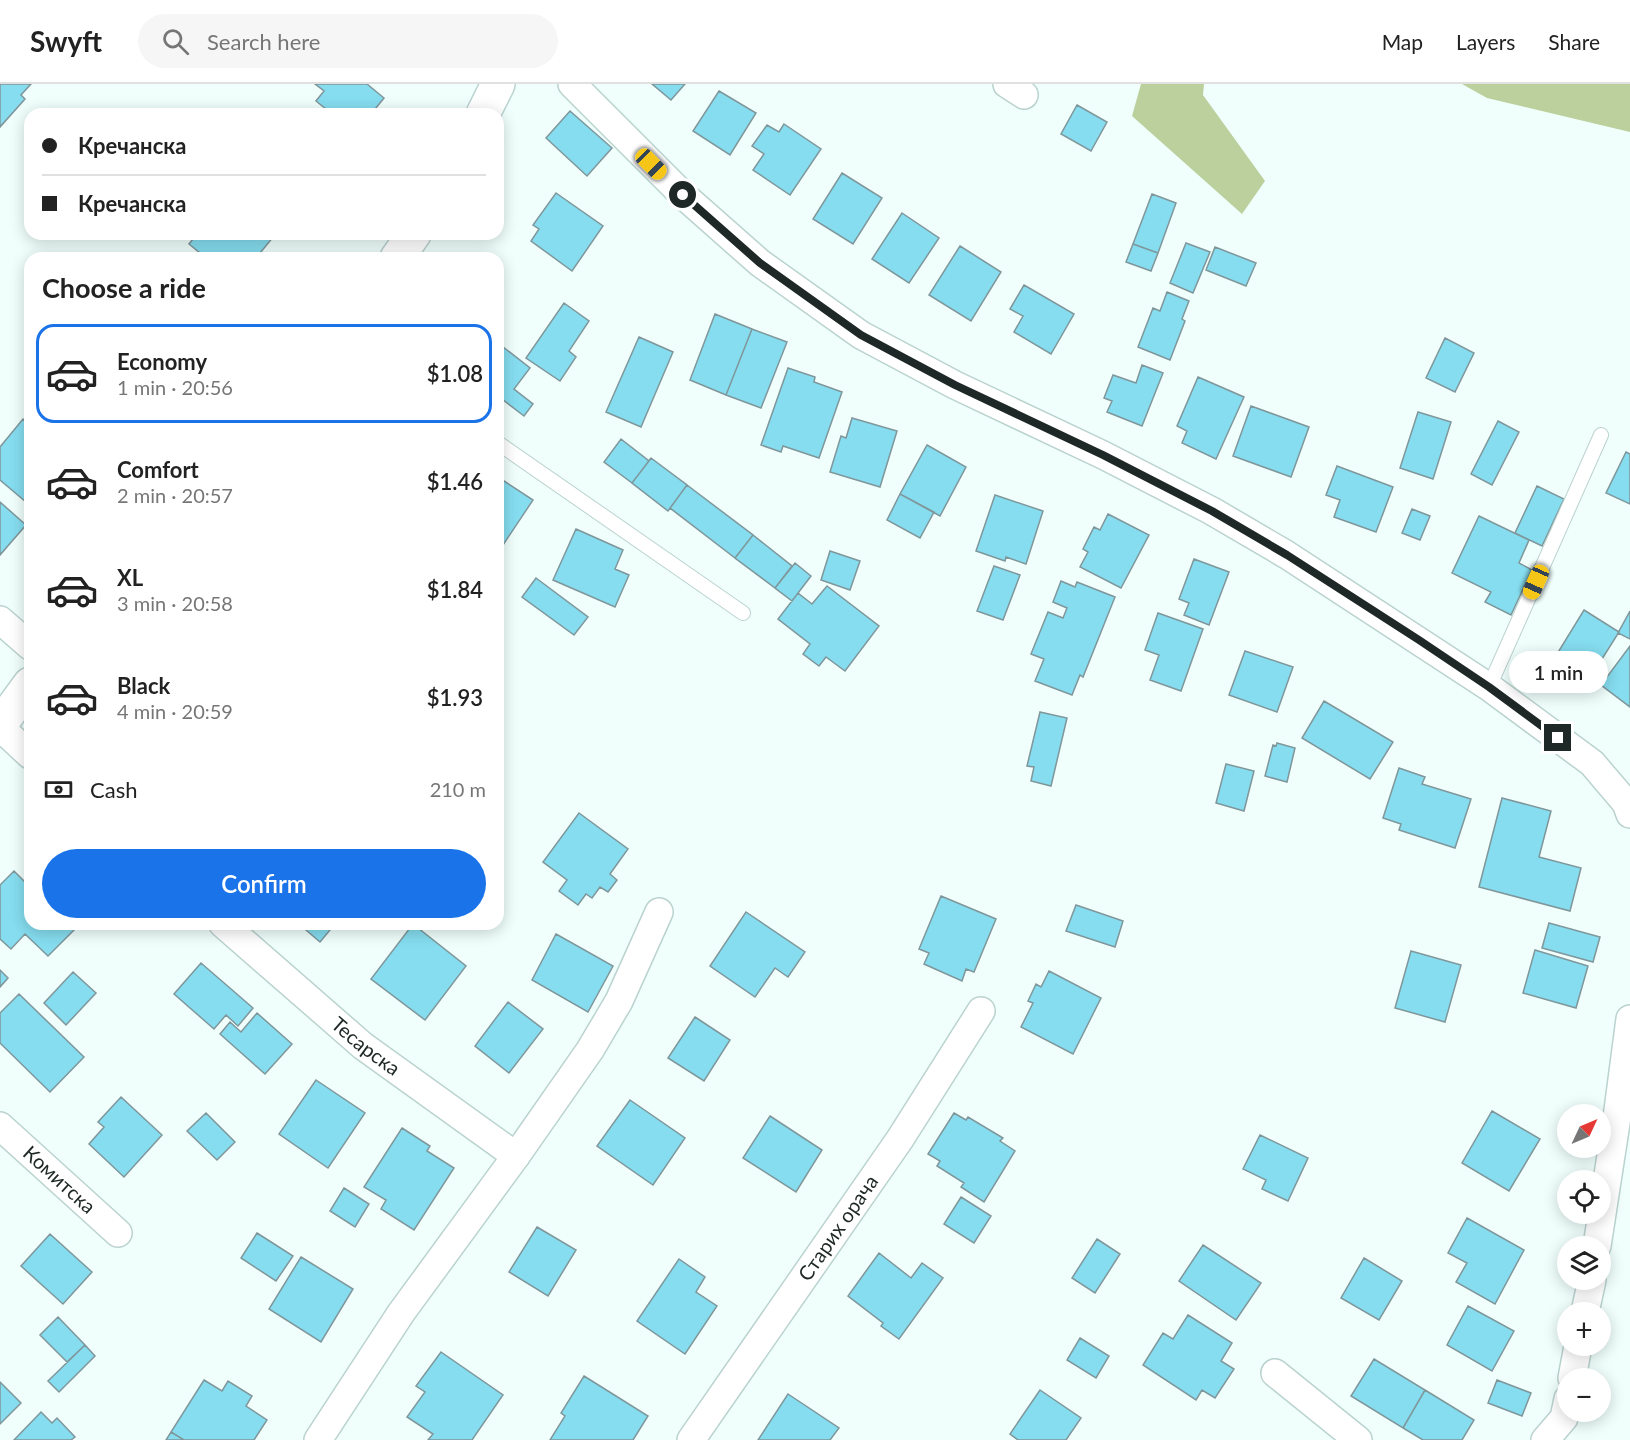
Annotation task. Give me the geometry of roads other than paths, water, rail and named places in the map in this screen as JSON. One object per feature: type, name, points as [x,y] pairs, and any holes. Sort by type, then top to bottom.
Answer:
[{"type":"main road","points":[[486,108],[498,84]]},
{"type":"main road","points":[[0,726],[24,692]]},
{"type":"street","points":[[572,84],[683,195],[760,263],[861,335],[955,385],[1103,455],[1212,511],[1296,561],[1489,687],[1592,763],[1626,803],[1630,814]]},
{"type":"street","points":[[0,620],[24,641]]},
{"type":"street","points":[[0,726],[24,749]]},
{"type":"street","points":[[318,1440],[401,1313],[590,1050],[619,1001],[659,912]]},
{"type":"street","name":"Тесарска","points":[[230,930],[363,1046],[516,1156]]},
{"type":"street","name":"Старих орача","points":[[691,1440],[900,1139],[981,1011]]},
{"type":"street","points":[[1599,1236],[1630,1019]]},
{"type":"street","name":"Комитска","points":[[0,1126],[118,1233]]},
{"type":"street","points":[[1275,1373],[1358,1440]]},
{"type":"street","points":[[1545,1440],[1557,1422]]},
{"type":"lane","points":[[1489,687],[1601,435]]},
{"type":"lane","points":[[504,447],[742,613]]}]
